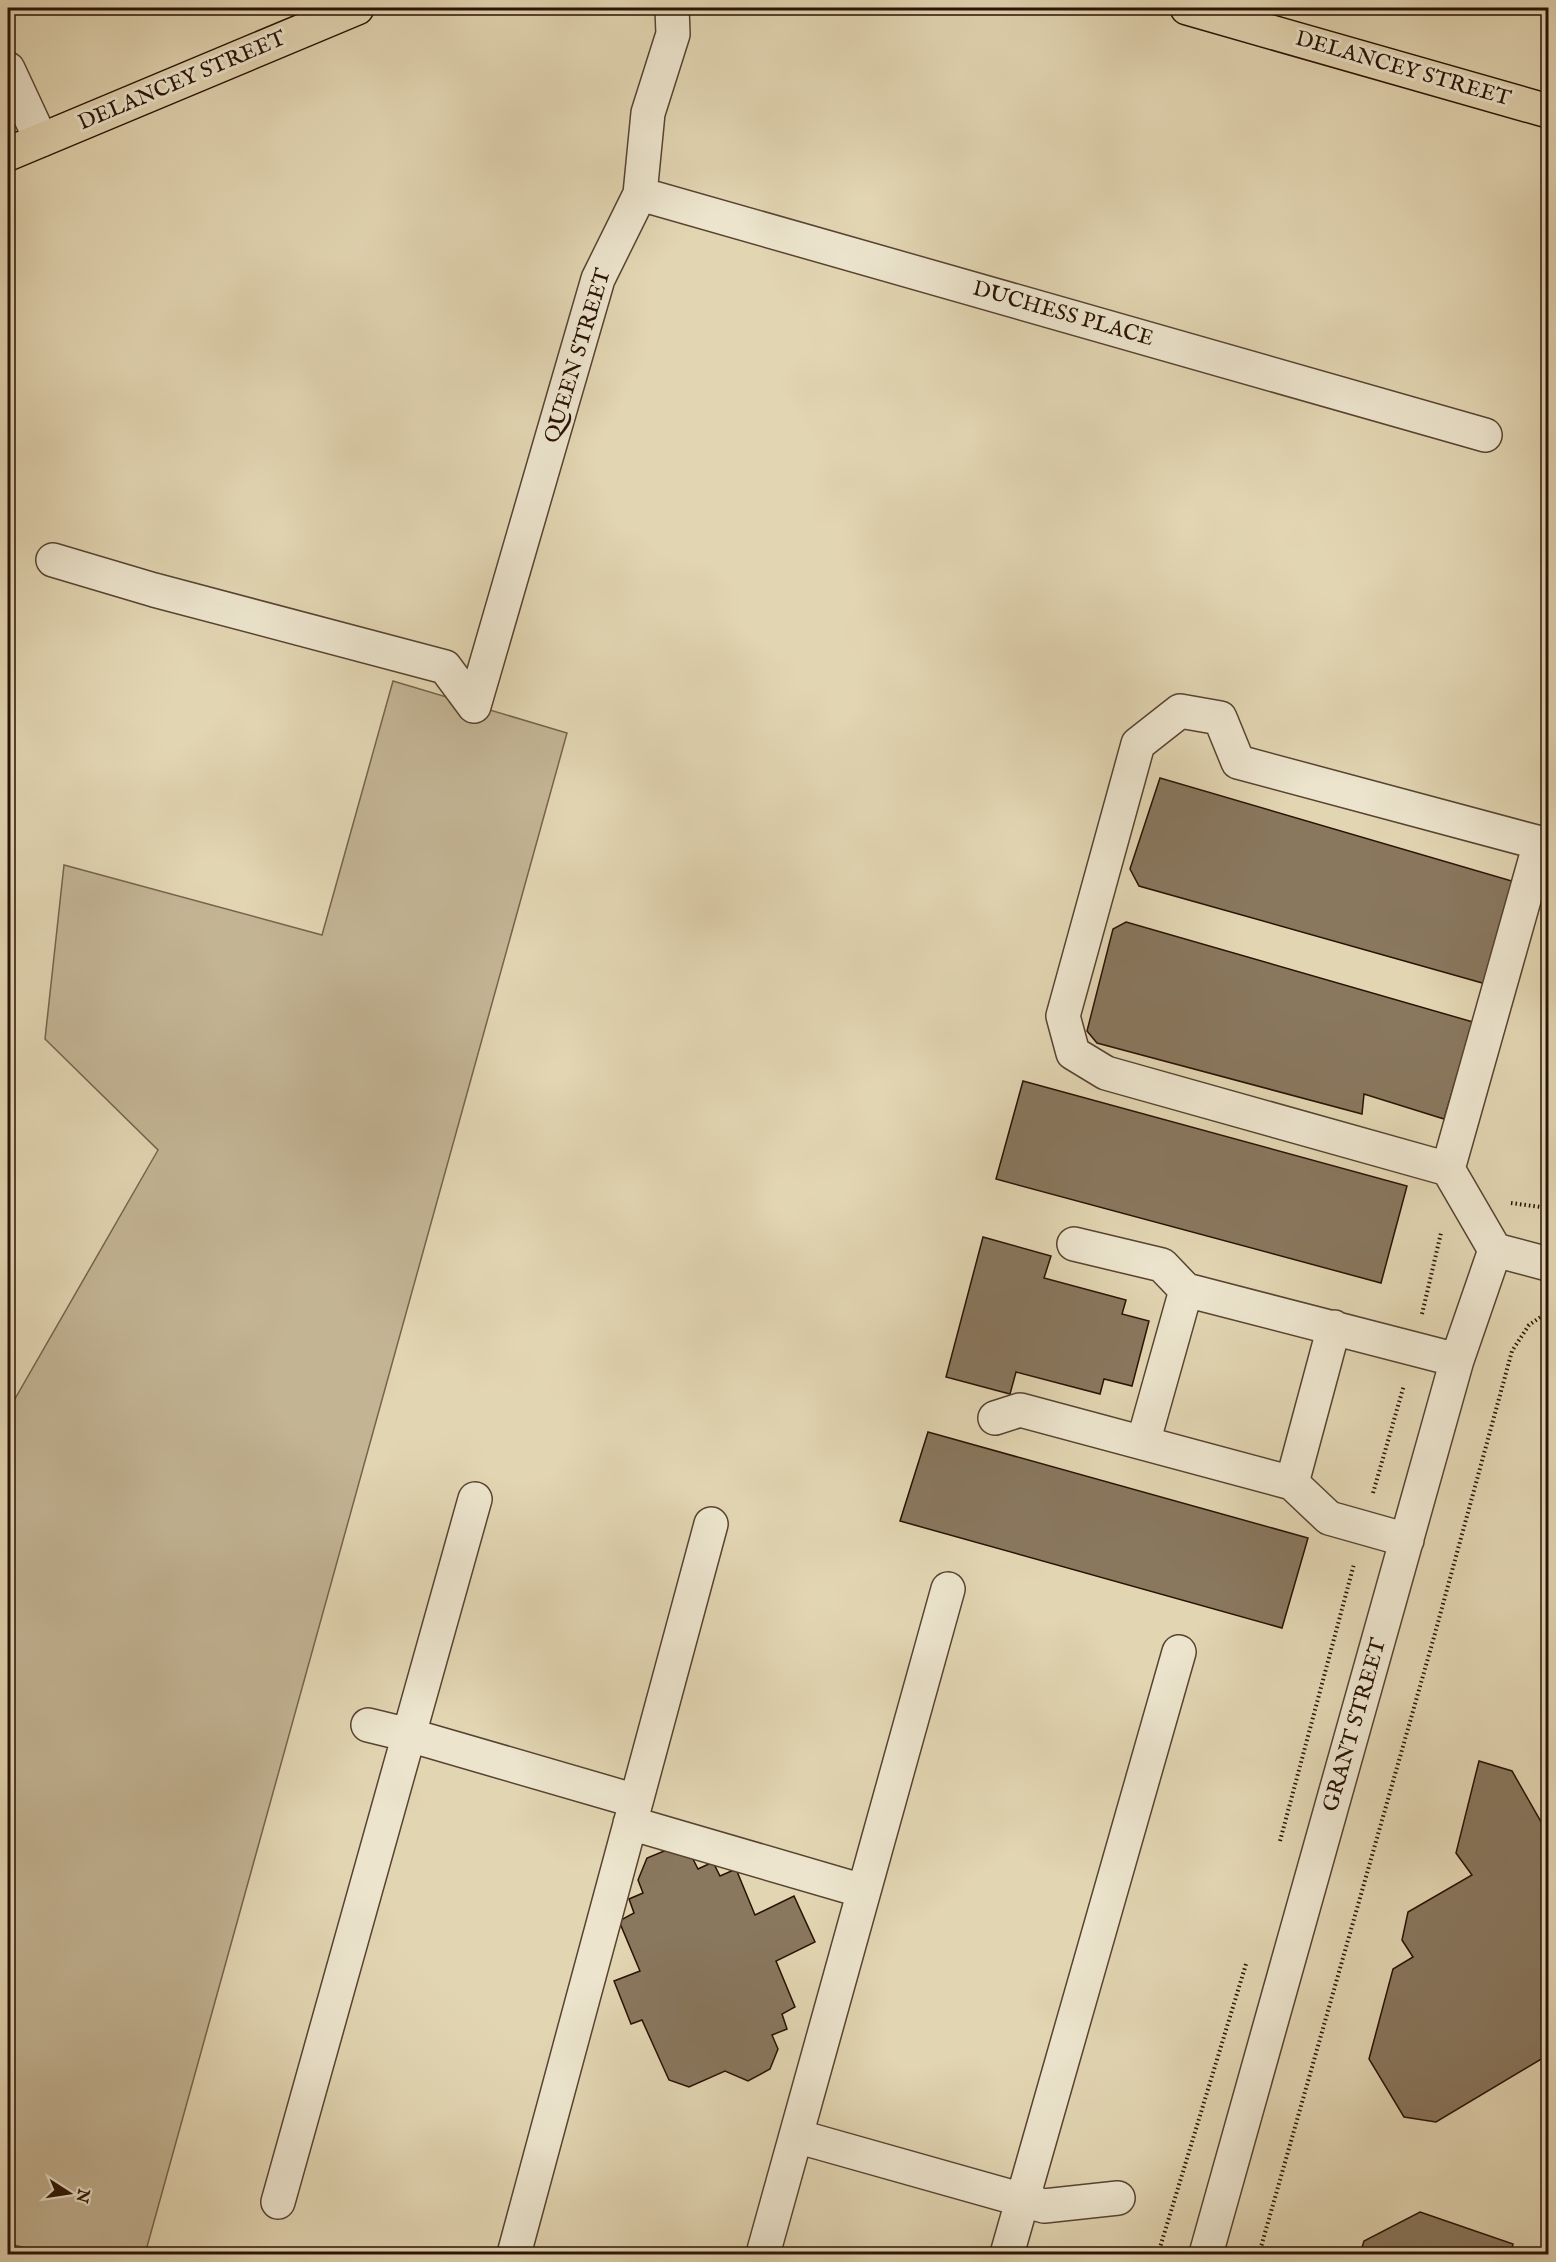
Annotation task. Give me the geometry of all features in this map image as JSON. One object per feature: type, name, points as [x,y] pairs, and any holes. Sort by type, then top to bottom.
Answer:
[{"type":"main road","name":"DELANCEY STREET","points":[[8,154],[357,8]]},
{"type":"main road","name":"DELANCEY STREET","points":[[1187,8],[1548,111]]},
{"type":"street","name":"QUEEN STREET","points":[[53,560],[154,590],[445,667],[474,706],[598,279],[640,194],[648,113],[673,34],[672,8]]},
{"type":"street","points":[[8,69],[41,140]]},
{"type":"street","name":"DUCHESS PLACE","points":[[640,194],[1485,435]]},
{"type":"street","points":[[1448,1169],[1540,843],[1238,762],[1220,718],[1180,711],[1138,744],[1063,1016],[1073,1053],[1106,1073],[1448,1169],[1495,1250],[1548,1264]]},
{"type":"street","points":[[1074,1244],[1162,1265],[1186,1290],[1457,1359]]},
{"type":"street","name":"GRANT STREET","points":[[1206,2254],[1457,1359],[1495,1250]]},
{"type":"street","points":[[1143,1443],[1186,1290]]},
{"type":"street","points":[[1292,1483],[1334,1327]]},
{"type":"street","points":[[995,1418],[1020,1410],[1292,1483],[1329,1518],[1407,1540]]},
{"type":"street","points":[[278,2202],[475,1499]]},
{"type":"street","points":[[514,2254],[711,1524]]},
{"type":"street","points":[[763,2254],[948,1589]]},
{"type":"street","points":[[1007,2254],[1179,1652]]},
{"type":"street","points":[[368,1725],[409,1735],[863,1891]]},
{"type":"street","points":[[796,2136],[1044,2206],[1118,2198]]},
{"type":"path","points":[[1259,2254],[1434,1637],[1512,1351],[1529,1325],[1548,1312]]},
{"type":"shaded area","points":[[393,681],[567,733],[145,2254],[46,2254],[8,2243],[8,1411],[158,1150],[45,1039],[64,865],[322,935]]},
{"type":"building","points":[[1160,778],[1522,884],[1493,986],[1139,886],[1130,869]]},
{"type":"building","points":[[1126,922],[1473,1022],[1444,1119],[1364,1094],[1362,1114],[1097,1043],[1087,1031],[1113,929]]},
{"type":"building","points":[[1023,1081],[1407,1186],[1381,1283],[996,1179]]},
{"type":"building","points":[[983,1237],[1051,1256],[1044,1278],[1126,1300],[1122,1314],[1149,1321],[1132,1386],[1104,1379],[1100,1394],[1016,1372],[1010,1394],[946,1377]]},
{"type":"building","points":[[928,1432],[1308,1538],[1282,1628],[900,1521]]},
{"type":"building","points":[[1479,1761],[1512,1771],[1548,1834],[1548,2055],[1436,2122],[1404,2117],[1369,2059],[1393,1969],[1413,1957],[1402,1940],[1408,1912],[1472,1875],[1456,1853]]},
{"type":"building","points":[[669,1849],[692,1857],[698,1869],[713,1862],[720,1876],[736,1869],[755,1915],[794,1896],[815,1942],[776,1961],[795,2007],[782,2014],[787,2029],[772,2035],[778,2049],[770,2069],[748,2081],[725,2071],[689,2087],[669,2080],[642,2020],[631,2024],[614,1981],[640,1971],[619,1921],[634,1913],[629,1899],[643,1893],[638,1880],[647,1858]]},
{"type":"building","points":[[1420,2212],[1513,2244],[1511,2254],[1360,2254],[1364,2241]]}]
